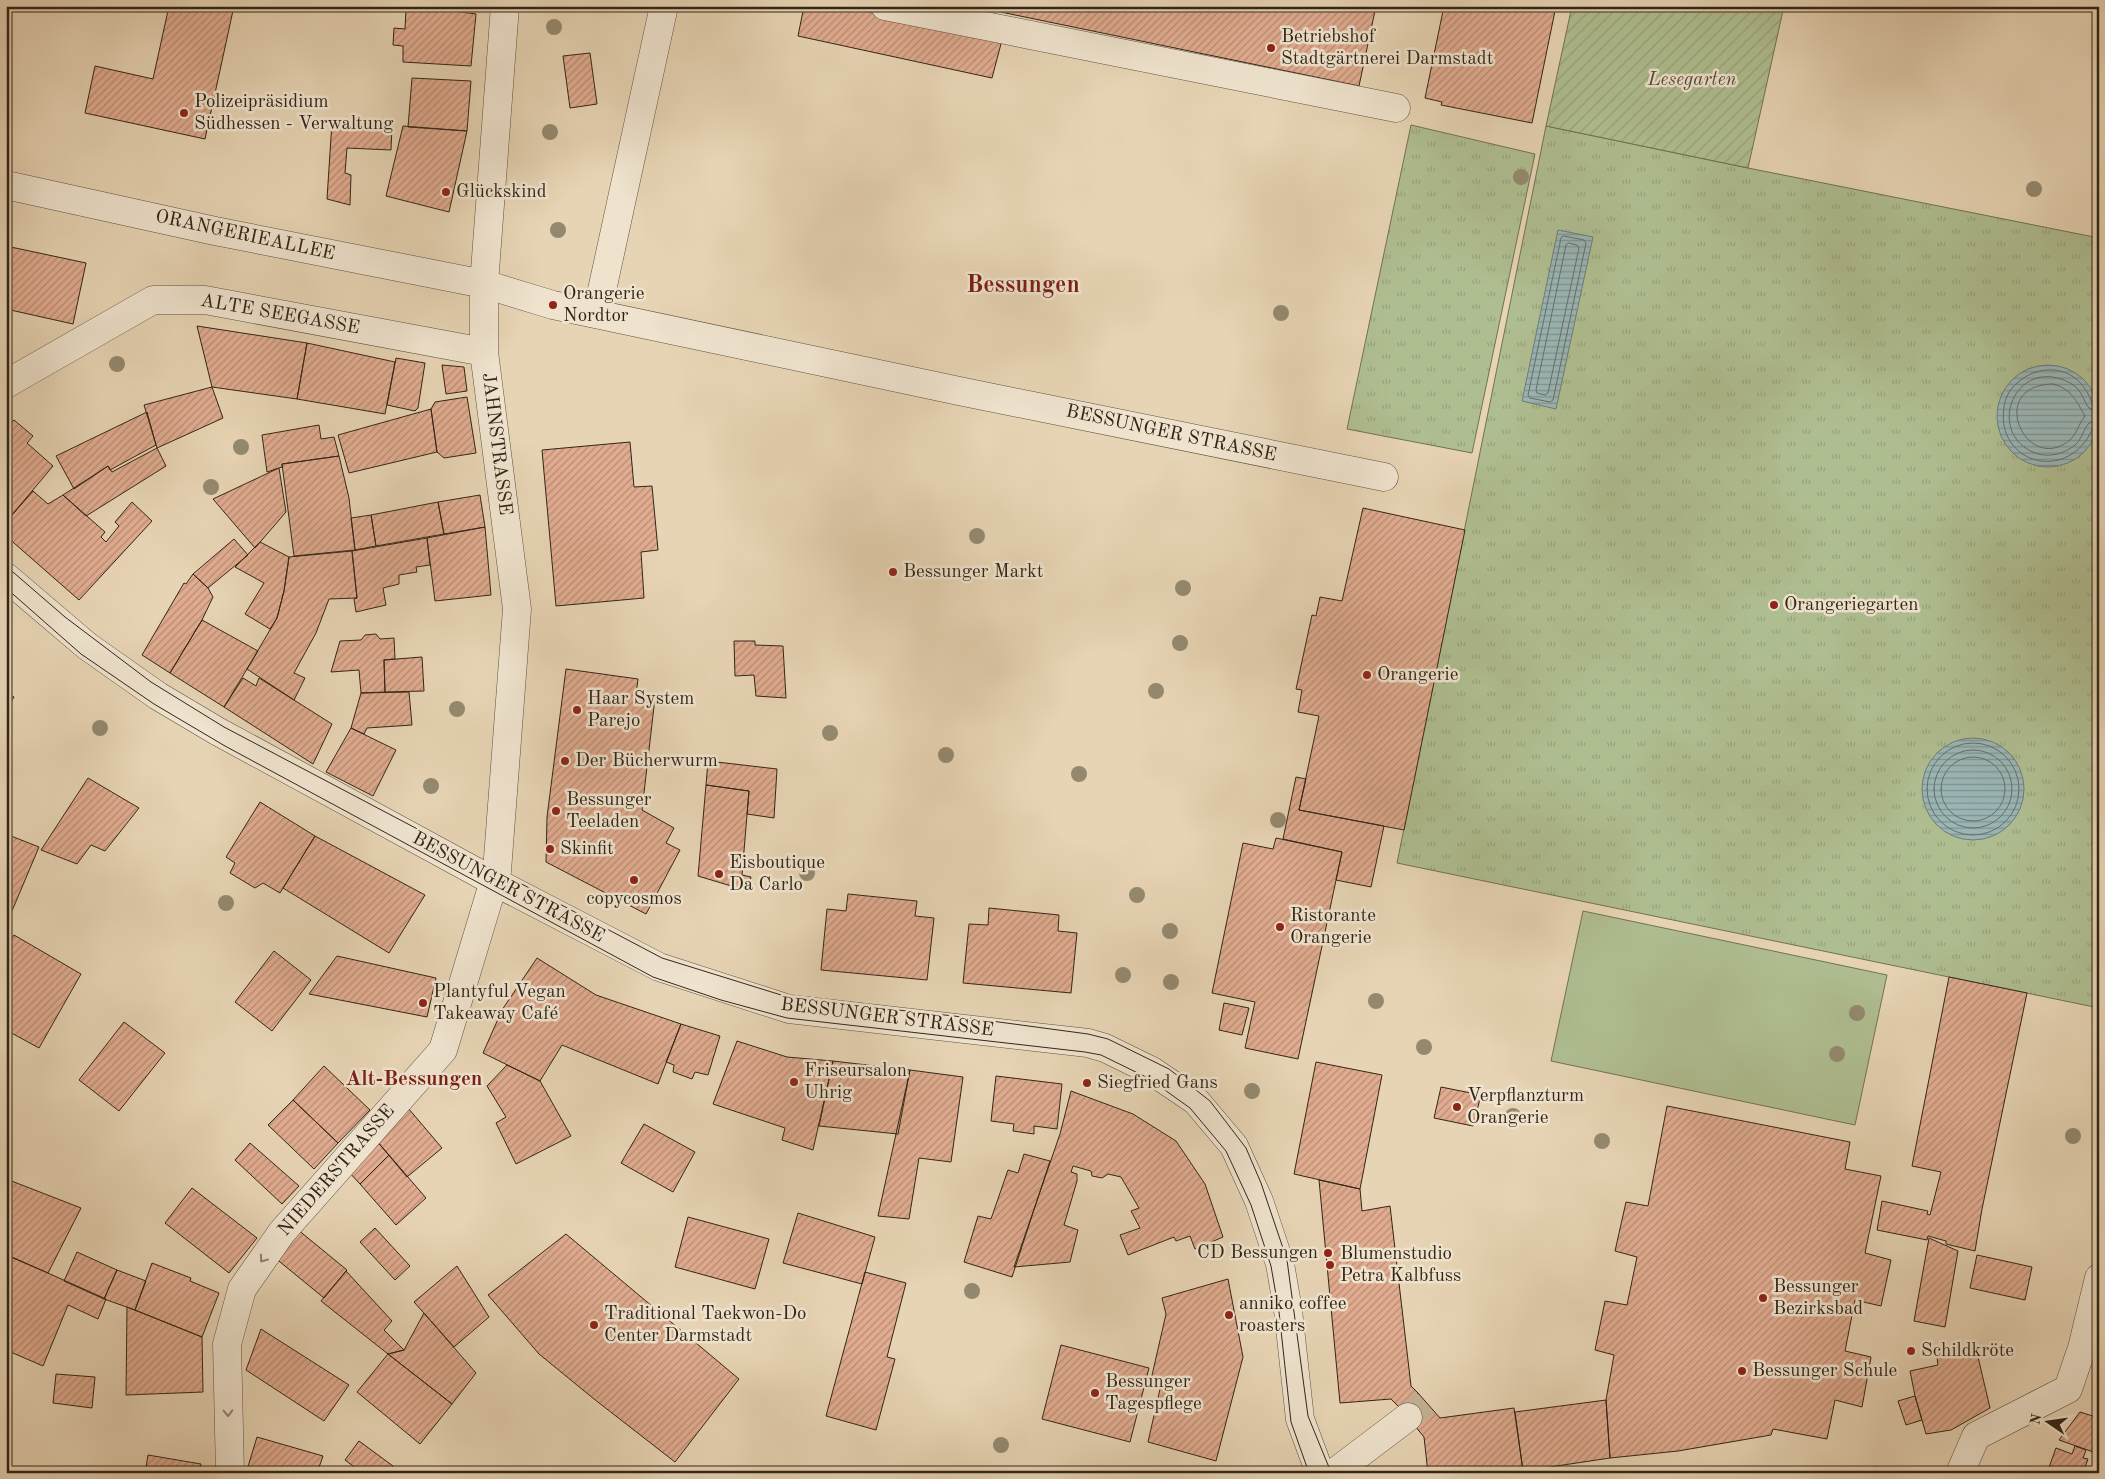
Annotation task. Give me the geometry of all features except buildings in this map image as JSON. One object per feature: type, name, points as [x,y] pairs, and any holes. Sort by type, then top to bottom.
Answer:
[{"type":"street","name":"JAHNSTRASSE","points":[[493,881],[497,871],[517,608],[484,352],[484,284],[505,6]]},
{"type":"street","points":[[596,313],[664,6]]},
{"type":"street","points":[[885,6],[1396,108]]},
{"type":"street","name":"ORANGERIEALLEE","points":[[6,185],[214,231],[484,284],[553,305],[596,313]]},
{"type":"street","name":"ALTE SEEGASSE","points":[[6,384],[153,300],[205,300],[484,352]]},
{"type":"street","name":"BESSUNGER STRASSE","points":[[596,313],[958,391],[1384,478]]},
{"type":"street","name":"BESSUNGER STRASSE","points":[[6,577],[87,646],[158,696],[217,731],[493,881],[659,967],[788,1009],[1088,1043],[1105,1048],[1152,1070],[1196,1101],[1234,1146],[1259,1201],[1281,1273],[1288,1310],[1300,1419],[1322,1472]]},
{"type":"street","name":"NIEDERSTRASSE","points":[[230,1473],[227,1344],[242,1289],[282,1232],[443,1050],[493,881]]},
{"type":"street","points":[[1960,1473],[1976,1436],[2068,1389],[2082,1348],[2099,1278]]},
{"type":"street","points":[[1322,1472],[1408,1417]]},
{"type":"green space","name":"Lesegarten","points":[[1572,6],[1784,6],[1748,168],[1546,126]]},
{"type":"green space","points":[[1411,125],[1535,154],[1472,453],[1347,429]]},
{"type":"green space","name":"Orangeriegarten","points":[[1546,126],[2099,238],[2099,1008],[1397,863]]},
{"type":"green space","points":[[1583,911],[1887,975],[1855,1125],[1551,1061]]},
{"type":"water","points":[[1558,230],[1593,237],[1556,409],[1522,401]]},
{"type":"water","points":[[2048,365],[2067,369],[2084,380],[2095,397],[2099,416],[2095,435],[2084,452],[2067,463],[2048,467],[2029,463],[2012,452],[2001,435],[1997,416],[2001,397],[2012,380],[2029,369]]},
{"type":"water","points":[[1973,738],[1992,742],[2009,753],[2020,770],[2024,789],[2020,808],[2009,825],[1992,836],[1973,840],[1954,836],[1937,825],[1926,808],[1922,789],[1926,770],[1937,753],[1954,742]]},
{"type":"tunnel","points":[[1408,1417],[1425,1402]]},
{"type":"tram line","points":[[6,566],[65,617],[151,682],[224,727],[662,958],[794,999],[954,1016],[1088,1034],[1108,1039],[1169,1069],[1210,1101],[1246,1148],[1261,1183],[1287,1260],[1308,1416],[1328,1465],[1334,1473]]},
{"type":"tram line","points":[[6,588],[81,654],[154,704],[225,746],[653,977],[721,1000],[787,1018],[1085,1052],[1101,1055],[1148,1078],[1190,1108],[1226,1151],[1251,1205],[1271,1266],[1279,1312],[1291,1422],[1309,1473]]},
{"type":"tram line","points":[[1825,1473],[1876,1467],[1903,1473]]},
{"type":"place","name":"Betriebshof Stadtgärtnerei Darmstadt","points":[[1271,48]]},
{"type":"place","name":"Polizeipräsidium Südhessen - Verwaltung","points":[[184,113]]},
{"type":"place","name":"Glückskind","points":[[446,192]]},
{"type":"place","name":"Orangerie Nordtor","points":[[553,305]]},
{"type":"place","name":"Bessunger Markt","points":[[893,572]]},
{"type":"place","name":"Orangeriegarten","points":[[1774,605]]},
{"type":"place","name":"Orangerie","points":[[1367,675]]},
{"type":"place","name":"Haar System Parejo","points":[[577,710]]},
{"type":"place","name":"Der Bücherwurm","points":[[565,761]]},
{"type":"place","name":"Bessunger Teeladen","points":[[556,811]]},
{"type":"place","name":"Skinfit","points":[[550,849]]},
{"type":"place","name":"Eisboutique Da Carlo","points":[[719,874]]},
{"type":"place","name":"copycosmos","points":[[634,880]]},
{"type":"place","name":"Ristorante Orangerie","points":[[1280,927]]},
{"type":"place","name":"Plantyful Vegan Takeaway Café","points":[[423,1003]]},
{"type":"place","name":"Friseursalon Uhrig","points":[[794,1082]]},
{"type":"place","name":"Siegfried Gans","points":[[1087,1083]]},
{"type":"place","name":"Verpflanzturm Orangerie","points":[[1457,1107]]},
{"type":"place","name":"CD Bessungen","points":[[1328,1253]]},
{"type":"place","name":"Blumenstudio Petra Kalbfuss","points":[[1330,1265]]},
{"type":"place","name":"Bessunger Bezirksbad","points":[[1763,1298]]},
{"type":"place","name":"anniko coffee roasters","points":[[1229,1315]]},
{"type":"place","name":"Traditional Taekwon-Do Center Darmstadt","points":[[594,1325]]},
{"type":"place","name":"Schildkröte","points":[[1911,1351]]},
{"type":"place","name":"Bessunger Schule","points":[[1742,1371]]},
{"type":"place","name":"Bessunger Tagespflege","points":[[1095,1393]]},
{"type":"district","name":"Bessungen","points":[[1023,286]]},
{"type":"district","name":"Alt-Bessungen","points":[[414,1079]]}]
